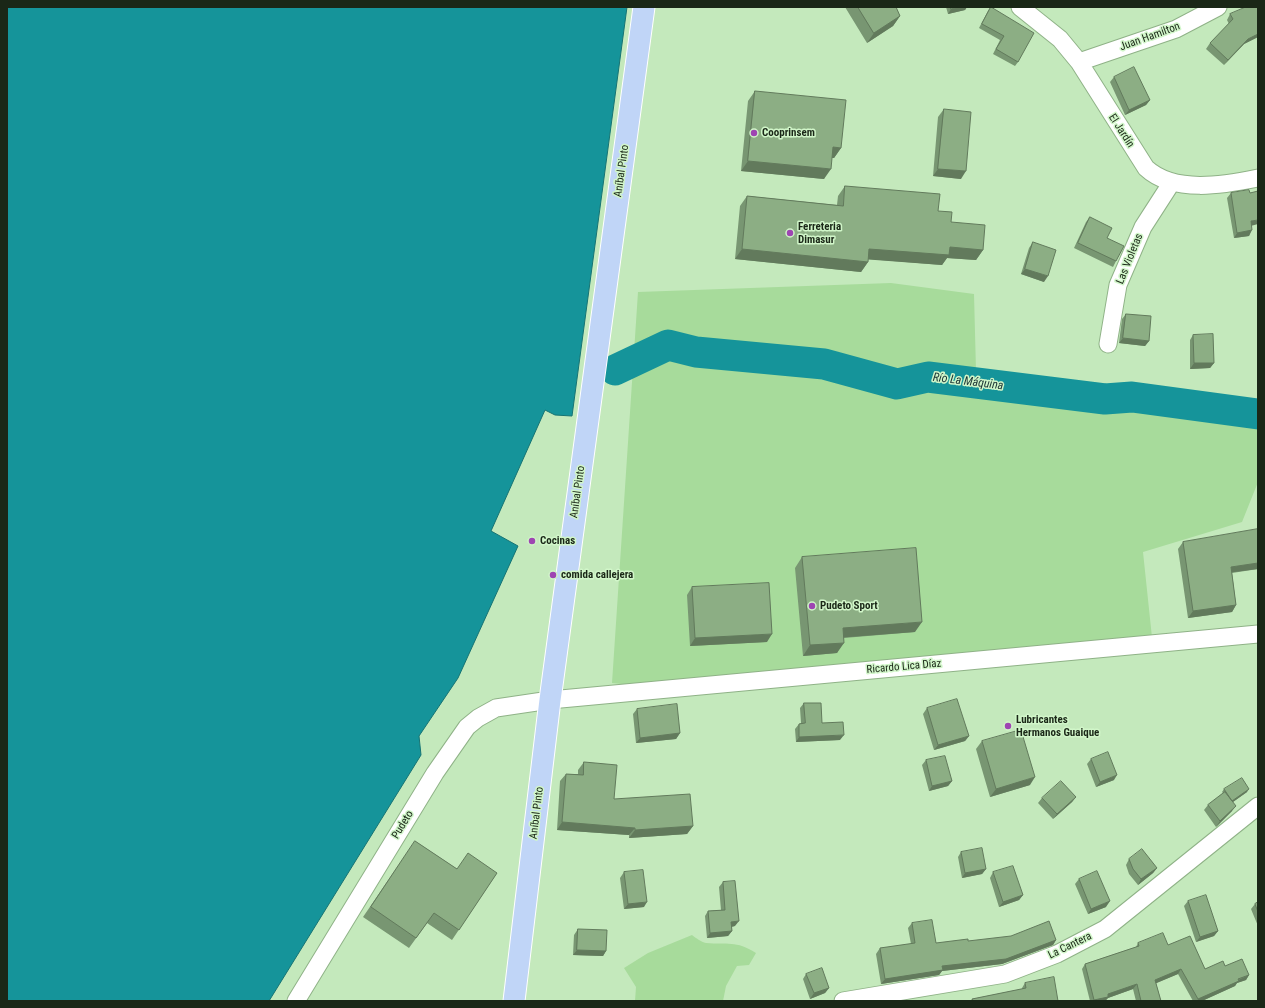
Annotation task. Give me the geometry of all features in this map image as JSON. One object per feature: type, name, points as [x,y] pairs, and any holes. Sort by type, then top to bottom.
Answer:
[{"type":"main road","name":"Aníbal Pinto","points":[[514,1001],[550,700],[644,7]]},
{"type":"street","name":"El Jardín","points":[[1020,7],[1060,39],[1079,62],[1146,168],[1160,179],[1206,186],[1258,178]]},
{"type":"street","name":"Juan Hamilton","points":[[1079,62],[1176,29],[1218,7]]},
{"type":"street","name":"Las Violetas","points":[[1108,344],[1118,285],[1143,227],[1172,182]]},
{"type":"street","name":"Ricardo Lica Díaz","points":[[550,700],[1258,634]]},
{"type":"street","name":"Pudeto","points":[[296,1001],[435,773],[466,727],[496,708],[550,700]]},
{"type":"street","name":"La Cantera","points":[[843,1001],[1005,974],[1057,954],[1105,929],[1258,806]]},
{"type":"green space","points":[[891,283],[974,294],[976,371],[1258,402],[1258,482],[1242,522],[1143,552],[1153,647],[678,690],[612,683],[638,292]]},
{"type":"green space","points":[[692,935],[706,943],[743,946],[756,953],[749,965],[737,966],[726,986],[723,1001],[635,1001],[636,987],[624,968],[648,953]]},
{"type":"water","points":[[7,7],[627,7],[572,416],[555,415],[545,410],[491,531],[518,546],[458,678],[419,736],[421,755],[269,1001],[7,1001]]},
{"type":"building","points":[[858,7],[896,7],[900,16],[874,33]]},
{"type":"building","points":[[991,7],[1034,33],[1018,62],[996,49],[1004,36],[982,24]]},
{"type":"building","points":[[1246,7],[1258,7],[1258,34],[1248,39],[1228,60],[1210,43],[1233,19],[1230,14]]},
{"type":"building","points":[[1134,67],[1150,100],[1129,110],[1114,77]]},
{"type":"building","points":[[755,91],[846,100],[841,148],[833,147],[831,169],[748,161]]},
{"type":"building","points":[[944,109],[971,112],[966,171],[938,169]]},
{"type":"building","points":[[845,186],[940,194],[938,211],[952,212],[951,222],[985,225],[983,250],[950,247],[949,255],[869,249],[868,262],[742,249],[747,196],[843,206]]},
{"type":"building","points":[[1249,190],[1250,193],[1258,191],[1258,220],[1251,221],[1252,230],[1237,233],[1231,193]]},
{"type":"building","points":[[1090,217],[1112,228],[1107,238],[1124,246],[1116,261],[1078,243]]},
{"type":"building","points":[[1033,242],[1056,250],[1048,276],[1025,269]]},
{"type":"building","points":[[1126,314],[1151,316],[1149,341],[1123,338]]},
{"type":"building","points":[[1213,334],[1214,363],[1194,363],[1193,335]]},
{"type":"building","points":[[1258,529],[1258,563],[1231,567],[1236,605],[1193,611],[1183,542]]},
{"type":"building","points":[[916,548],[922,622],[843,628],[844,643],[810,645],[802,557]]},
{"type":"building","points":[[769,583],[772,634],[695,638],[692,587]]},
{"type":"building","points":[[957,699],[969,736],[938,745],[927,708]]},
{"type":"building","points":[[804,703],[821,703],[822,723],[843,722],[844,735],[799,737],[799,724],[805,723]]},
{"type":"building","points":[[677,704],[680,733],[640,738],[637,709]]},
{"type":"building","points":[[1021,730],[1035,777],[996,789],[982,741]]},
{"type":"building","points":[[1108,752],[1117,775],[1100,782],[1091,759]]},
{"type":"building","points":[[945,756],[952,781],[932,786],[926,760]]},
{"type":"building","points":[[584,762],[617,765],[614,799],[690,794],[693,826],[635,830],[635,828],[562,822],[566,774],[583,775]]},
{"type":"building","points":[[1242,778],[1249,789],[1232,801],[1224,789]]},
{"type":"building","points":[[1061,781],[1076,797],[1057,814],[1042,798]]},
{"type":"building","points":[[1225,792],[1236,806],[1220,821],[1208,805]]},
{"type":"building","points":[[415,841],[457,869],[468,853],[497,873],[459,930],[434,913],[416,938],[371,907]]},
{"type":"building","points":[[982,848],[986,869],[965,873],[961,852]]},
{"type":"building","points":[[1142,849],[1157,868],[1141,879],[1133,869],[1129,859]]},
{"type":"building","points":[[1013,866],[1023,895],[1003,902],[993,872]]},
{"type":"building","points":[[643,870],[647,902],[628,904],[624,872]]},
{"type":"building","points":[[1097,871],[1110,901],[1091,909],[1079,879]]},
{"type":"building","points":[[735,881],[739,921],[731,922],[732,931],[710,933],[708,911],[725,910],[723,882]]},
{"type":"building","points":[[1206,895],[1218,931],[1200,937],[1188,901]]},
{"type":"building","points":[[1258,902],[1258,912],[1255,904]]},
{"type":"building","points":[[932,920],[936,943],[1011,936],[1049,921],[1056,940],[1006,959],[942,966],[943,970],[885,979],[880,948],[915,943],[912,923]]},
{"type":"building","points":[[578,929],[607,930],[606,951],[577,950]]},
{"type":"building","points":[[1163,933],[1168,945],[1190,936],[1205,969],[1223,961],[1225,966],[1242,959],[1249,975],[1198,999],[1181,969],[1155,980],[1161,1001],[1141,1001],[1137,984],[1108,994],[1108,997],[1094,1000],[1085,964],[1139,946],[1138,943]]},
{"type":"building","points":[[822,968],[829,988],[814,993],[806,974]]},
{"type":"building","points":[[1054,977],[1058,1001],[973,1001],[972,999],[1026,988],[1025,983]]},
{"type":"waterway","name":"Río La Máquina","points":[[615,370],[668,345],[696,352],[824,364],[897,384],[928,377],[1105,399],[1132,397],[1258,414]]},
{"type":"place","name":"Cooprinsem","points":[[754,133]]},
{"type":"place","name":"Ferreteria Dimasur","points":[[790,233]]},
{"type":"place","name":"Cocinas","points":[[532,541]]},
{"type":"place","name":"comida callejera","points":[[553,575]]},
{"type":"place","name":"Pudeto Sport","points":[[812,606]]},
{"type":"place","name":"Lubricantes Hermanos Guaique","points":[[1008,726]]}]
